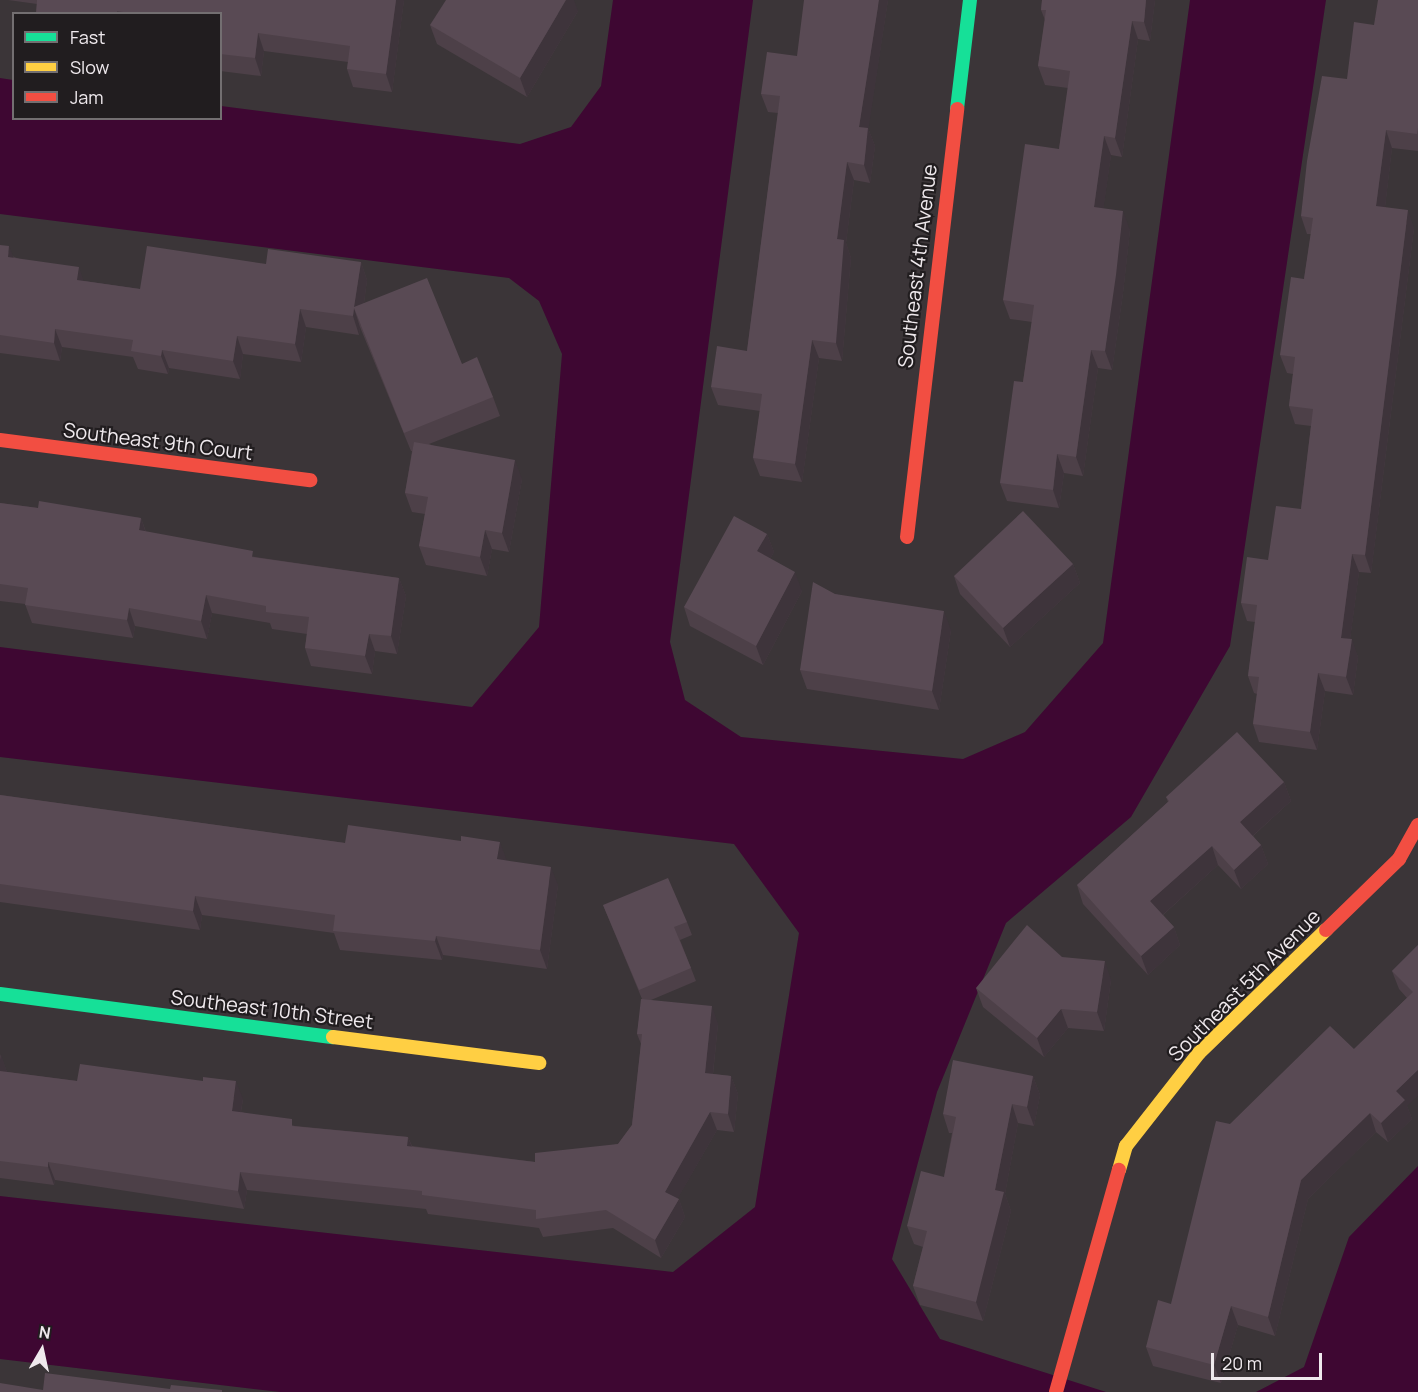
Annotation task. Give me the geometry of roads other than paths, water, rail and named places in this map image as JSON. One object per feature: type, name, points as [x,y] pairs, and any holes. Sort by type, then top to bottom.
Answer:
[{"type":"street","name":"Southeast 4th Avenue","points":[[907,537],[970,0]]},
{"type":"street","name":"Southeast 9th Court","points":[[0,440],[310,480]]},
{"type":"street","name":"Southeast 5th Avenue","points":[[1056,1392],[1126,1146],[1199,1053],[1399,859],[1418,825]]},
{"type":"street","name":"Southeast 10th Street","points":[[0,994],[539,1063]]}]
